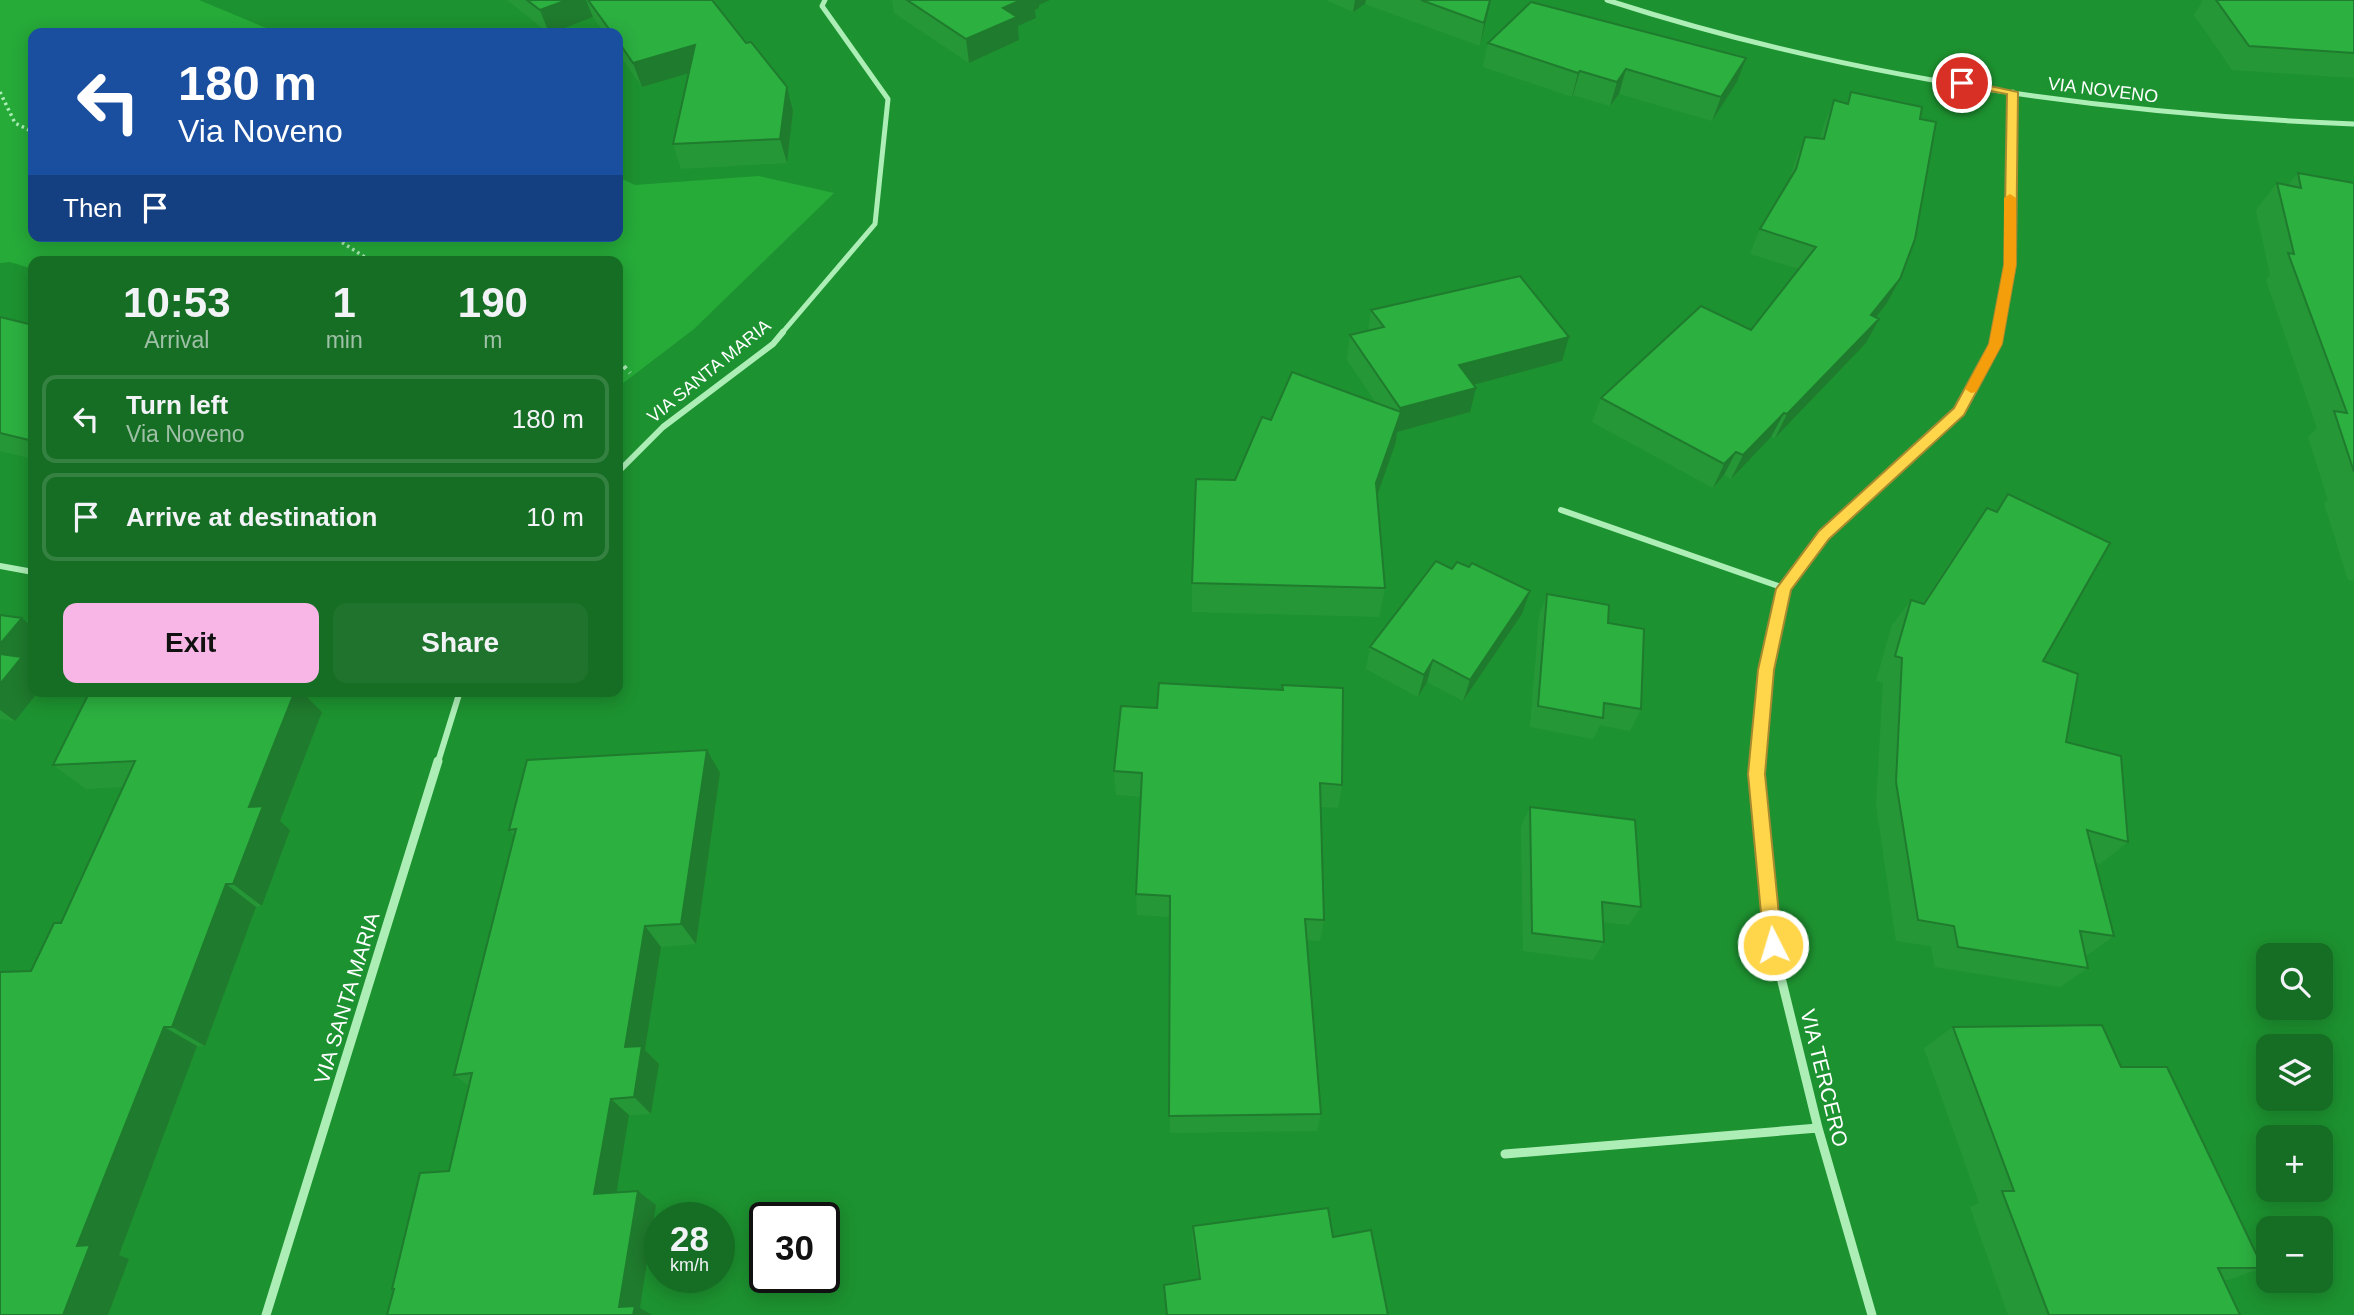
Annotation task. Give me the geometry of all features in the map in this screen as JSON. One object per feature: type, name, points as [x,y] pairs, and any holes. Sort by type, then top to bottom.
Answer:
[{"type":"street","name":"VIA SANTA MARIA","points":[[623,467],[663,427],[773,344],[875,224],[888,99],[822,6],[825,0]]},
{"type":"street","name":"VIA NOVENO","points":[[1608,0],[1738,37],[1860,66],[2013,92],[2124,108],[2235,118],[2354,124]]},
{"type":"street","name":"VIA TERCERO","points":[[1872,1315],[1818,1128],[1773,945],[1757,774],[1766,670],[1784,589],[1824,535],[1959,411],[1996,344],[2010,265],[2013,92]]},
{"type":"street","points":[[1561,510],[1784,589]]},
{"type":"street","points":[[0,566],[28,571]]},
{"type":"street","name":"VIA SANTA MARIA","points":[[266,1315],[458,697]]},
{"type":"street","points":[[1505,1154],[1818,1128]]},
{"type":"path","points":[[0,92],[15,123],[28,130]]},
{"type":"path","points":[[341,242],[363,256]]},
{"type":"path","points":[[623,365],[630,373]]},
{"type":"green space","points":[[0,0],[199,0],[266,28],[28,28],[28,242],[623,242],[623,179],[635,185],[759,176],[834,193],[694,329],[623,383],[623,256],[28,256],[28,267],[10,262],[0,263]]},
{"type":"building","points":[[527,0],[567,0],[540,10]]},
{"type":"building","points":[[588,0],[712,0],[746,43],[751,42],[787,87],[780,139],[673,144],[695,45],[633,63],[623,48],[623,28],[608,28]]},
{"type":"building","points":[[907,0],[1021,0],[1003,8],[1017,17],[966,39]]},
{"type":"building","points":[[1421,0],[1490,0],[1484,23]]},
{"type":"building","points":[[2216,0],[2354,0],[2354,53],[2249,46]]},
{"type":"building","points":[[1531,2],[1746,58],[1721,97],[1626,69],[1617,82],[1580,71],[1578,73],[1488,43]]},
{"type":"building","points":[[1851,92],[1922,107],[1920,119],[1936,122],[1915,239],[1900,279],[1871,315],[1879,319],[1787,414],[1784,413],[1743,455],[1736,452],[1724,464],[1601,398],[1701,306],[1751,330],[1816,247],[1760,229],[1796,169],[1805,137],[1824,139],[1834,100],[1848,104]]},
{"type":"building","points":[[2298,173],[2354,183],[2354,472],[2334,411],[2347,413],[2288,253],[2294,254],[2277,183],[2301,188]]},
{"type":"building","points":[[1520,276],[1569,337],[1459,365],[1476,388],[1400,408],[1350,335],[1384,327],[1371,310]]},
{"type":"building","points":[[0,317],[28,324],[28,440],[0,433]]},
{"type":"building","points":[[1292,372],[1401,412],[1376,483],[1385,588],[1192,583],[1196,479],[1235,480],[1262,417],[1271,420]]},
{"type":"building","points":[[2008,494],[2110,543],[2043,661],[2078,674],[2066,742],[2121,756],[2128,842],[2087,830],[2114,936],[2080,931],[2088,968],[1958,947],[1954,926],[1918,920],[1896,782],[1902,658],[1895,656],[1911,600],[1924,604],[1987,508],[1997,512]]},
{"type":"building","points":[[1436,561],[1452,569],[1457,562],[1469,567],[1472,563],[1530,591],[1470,680],[1433,660],[1424,675],[1370,647]]},
{"type":"building","points":[[1547,594],[1609,605],[1608,623],[1644,629],[1641,709],[1604,703],[1603,718],[1538,706]]},
{"type":"building","points":[[0,615],[22,618],[0,644]]},
{"type":"building","points":[[0,654],[22,657],[0,684]]},
{"type":"building","points":[[1159,683],[1283,690],[1282,685],[1343,688],[1342,785],[1320,783],[1324,920],[1305,919],[1321,1114],[1169,1116],[1170,896],[1136,894],[1142,773],[1114,771],[1121,706],[1157,708]]},
{"type":"building","points":[[87,697],[293,697],[249,807],[263,806],[233,884],[226,884],[172,1027],[164,1027],[77,1246],[90,1245],[63,1315],[0,1315],[0,972],[31,971],[54,923],[61,923],[135,761],[53,765]]},
{"type":"building","points":[[707,750],[681,924],[645,926],[625,1047],[642,1046],[634,1097],[611,1099],[594,1194],[638,1191],[619,1307],[635,1306],[633,1315],[387,1315],[420,1173],[449,1171],[472,1073],[454,1075],[516,829],[509,830],[527,760]]},
{"type":"building","points":[[1530,807],[1635,820],[1641,907],[1602,902],[1604,942],[1532,933]]},
{"type":"building","points":[[2102,1025],[2121,1067],[2167,1067],[2256,1253],[2256,1268],[2218,1268],[2240,1315],[2049,1315],[2002,1191],[2014,1191],[1953,1027]]},
{"type":"building","points":[[1328,1208],[1333,1237],[1371,1230],[1388,1315],[1167,1315],[1164,1285],[1200,1279],[1193,1226]]},
{"type":"slow traffic","points":[[1971,389],[1996,344],[2010,265],[2010,198]]},
{"type":"route","points":[[1773,945],[1757,774],[1766,670],[1784,589],[1824,535],[1959,411],[1996,344],[2010,265],[2013,92],[1962,83]]}]
